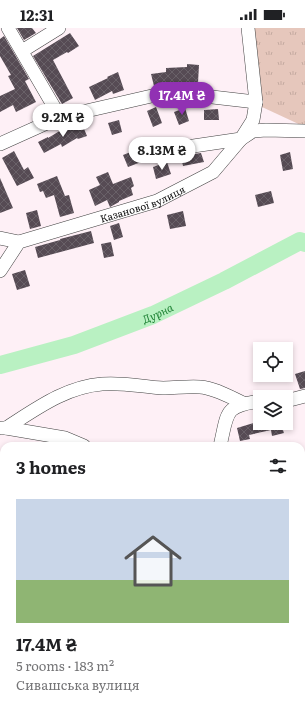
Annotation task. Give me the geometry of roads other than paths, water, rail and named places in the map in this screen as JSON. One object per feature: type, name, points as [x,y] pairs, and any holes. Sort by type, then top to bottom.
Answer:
[{"type":"street","points":[[8,28],[60,117]]},
{"type":"street","points":[[22,51],[59,28]]},
{"type":"street","points":[[173,149],[241,139],[253,120],[256,102],[248,28]]},
{"type":"street","points":[[0,144],[60,117],[169,92],[256,102]]},
{"type":"street","name":"Казанової вулиця","points":[[20,242],[157,201],[214,172],[241,139],[253,131],[305,131]]},
{"type":"street","points":[[0,238],[20,242],[0,271]]},
{"type":"street","points":[[3,428],[66,392],[103,384],[163,388],[201,387],[224,394],[243,403]]},
{"type":"street","points":[[293,399],[305,396]]},
{"type":"street","points":[[221,442],[229,412],[236,406],[243,403],[253,402]]},
{"type":"street","points":[[3,428],[65,438],[74,442]]},
{"type":"waterway","name":"Дурна","points":[[0,365],[74,345],[153,315],[224,281],[300,241],[305,243]]}]
